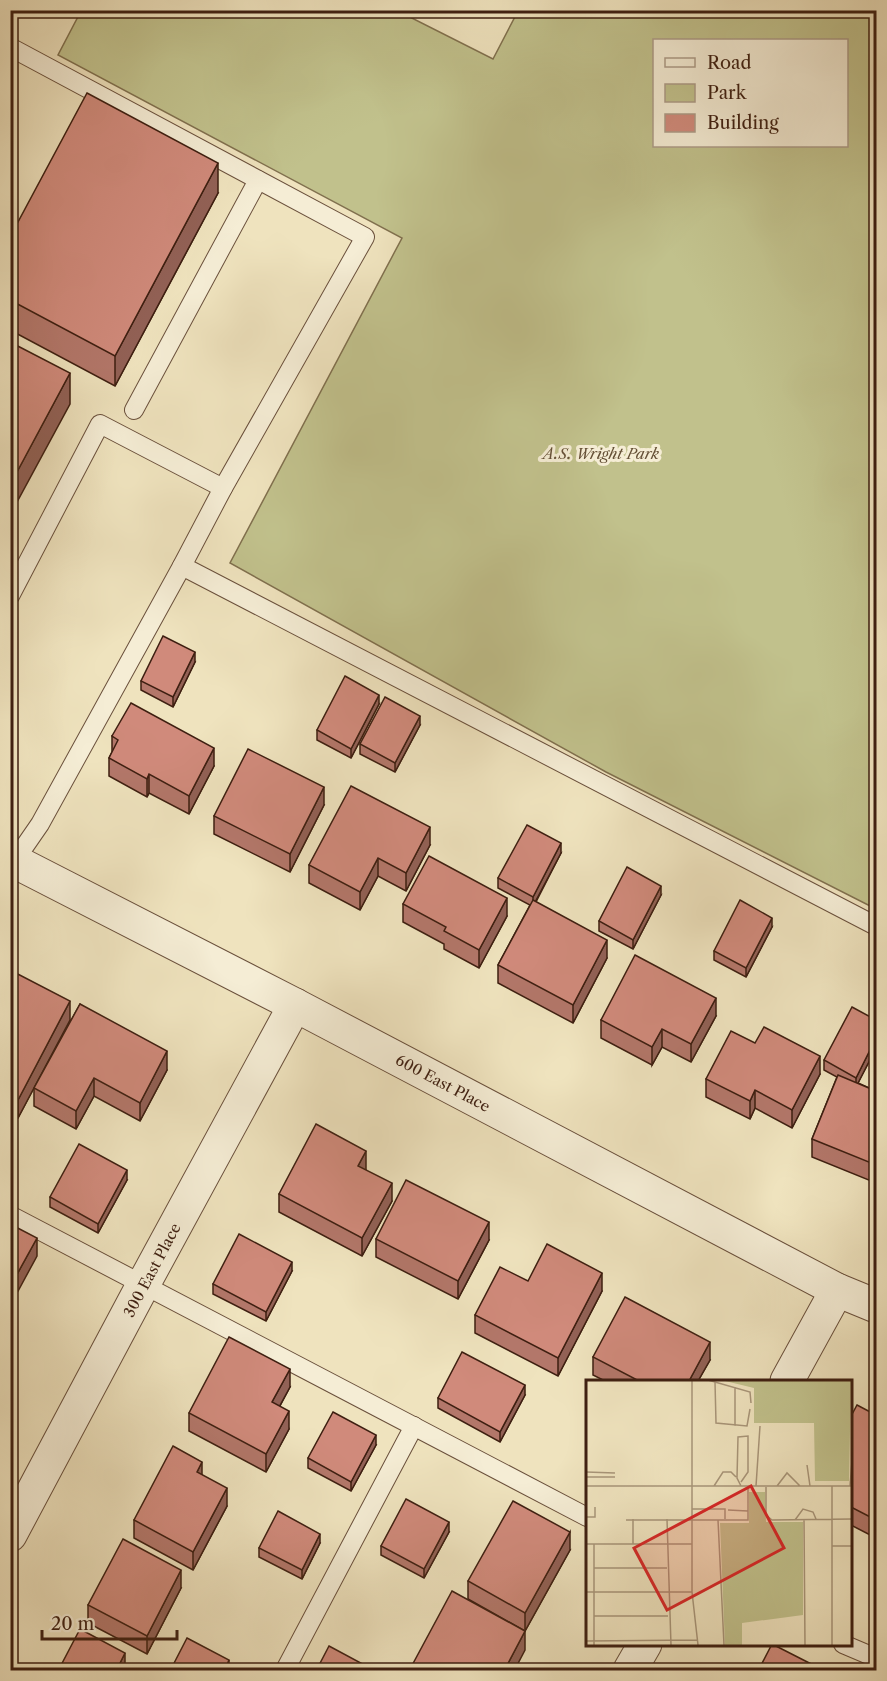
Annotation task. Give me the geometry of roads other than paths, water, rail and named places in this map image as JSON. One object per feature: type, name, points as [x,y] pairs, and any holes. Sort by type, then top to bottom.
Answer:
[{"type":"street","name":"600 East Place","points":[[12,863],[295,1005],[837,1290],[876,1306]]},
{"type":"street","name":"300 East Place","points":[[10,1535],[295,1005]]},
{"type":"street","points":[[788,1380],[837,1290]]},
{"type":"street","points":[[630,1671],[644,1645]]},
{"type":"lane","points":[[10,48],[365,237],[223,488],[40,824],[12,863]]},
{"type":"lane","points":[[134,410],[258,180]]},
{"type":"lane","points":[[10,596],[100,424],[223,488]]},
{"type":"lane","points":[[182,566],[876,926]]},
{"type":"lane","points":[[10,1215],[586,1516]]},
{"type":"lane","points":[[285,1671],[414,1426]]},
{"type":"lane","points":[[845,1645],[876,1658]]},
{"type":"park label","name":"A.S. Wright Park","points":[[601,453]]}]
